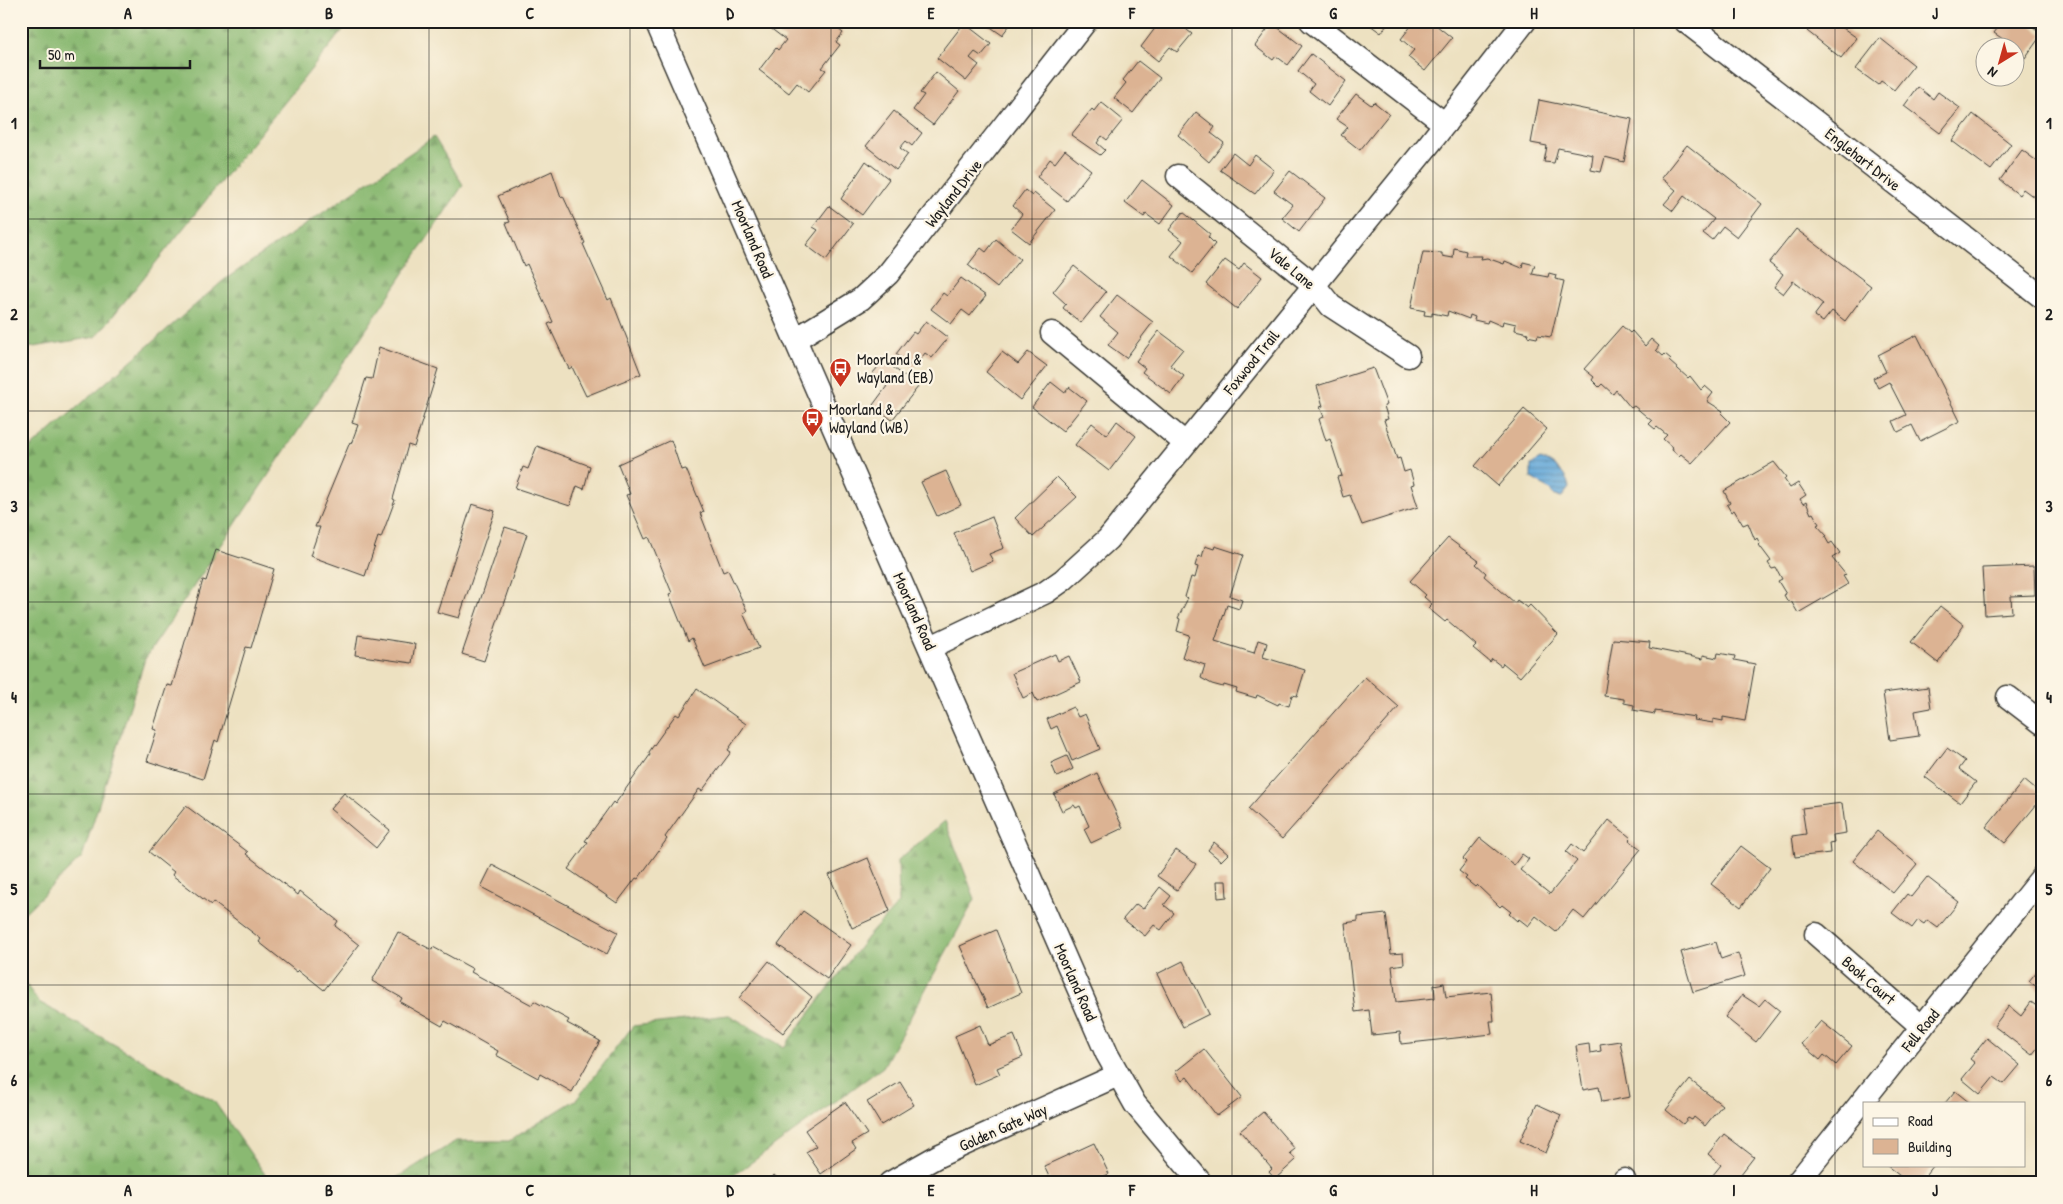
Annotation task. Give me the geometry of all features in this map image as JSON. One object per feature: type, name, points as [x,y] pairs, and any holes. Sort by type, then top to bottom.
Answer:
[{"type":"street","name":"Moorland Road","points":[[656,21],[1118,1075],[1135,1104],[1201,1183]]},
{"type":"street","name":"Wayland Drive","points":[[796,339],[861,299],[888,274],[1086,21]]},
{"type":"street","points":[[1311,21],[1445,124]]},
{"type":"street","name":"Foxwood Trail","points":[[931,647],[1000,616],[1046,592],[1064,580],[1108,539],[1445,124],[1525,21]]},
{"type":"street","name":"Englehart Drive","points":[[1685,21],[2042,297]]},
{"type":"street","name":"Vale Lane","points":[[1178,176],[1314,285],[1330,306],[1408,356]]},
{"type":"street","points":[[1052,333],[1185,443]]},
{"type":"street","points":[[2008,697],[2042,723]]},
{"type":"street","name":"Fell Road","points":[[1797,1183],[2042,877]]},
{"type":"street","name":"Book Court","points":[[1816,934],[1922,1027]]},
{"type":"street","name":"Golden Gate Way","points":[[890,1183],[938,1156],[1118,1075]]},
{"type":"green space","points":[[21,21],[350,21],[96,337],[21,349]]},
{"type":"green space","points":[[434,137],[463,185],[145,659],[82,857],[21,916],[21,456],[224,280]]},
{"type":"green space","points":[[945,821],[975,899],[883,1067],[723,1183],[388,1183],[456,1141],[509,1141],[577,1099],[633,1026],[729,1015],[784,1047],[868,936],[899,903],[898,860]]},
{"type":"green space","points":[[21,978],[39,1002],[214,1101],[271,1183],[21,1183]]},
{"type":"water","points":[[1540,459],[1554,466],[1566,478],[1569,488],[1562,497],[1555,496],[1545,486],[1531,478],[1531,465]]},
{"type":"building","points":[[761,21],[828,21],[843,33],[836,42],[840,45],[822,68],[826,70],[808,92],[797,83],[789,93],[759,70],[776,48],[778,50],[786,40]]},
{"type":"building","points":[[987,21],[1013,21],[1002,35],[985,23]]},
{"type":"building","points":[[1166,21],[1176,21],[1192,34],[1177,52],[1170,47],[1158,61],[1141,47],[1156,27],[1159,29]]},
{"type":"building","points":[[1360,21],[1390,21],[1381,33],[1366,22],[1364,25]]},
{"type":"building","points":[[1415,21],[1431,21],[1452,38],[1425,71],[1408,57],[1414,50],[1401,39]]},
{"type":"building","points":[[1815,21],[1847,22],[1843,28],[1857,38],[1841,58],[1807,31]]},
{"type":"building","points":[[2003,21],[2026,21],[2042,34],[2026,57],[2026,38],[2001,38],[1994,33]]},
{"type":"building","points":[[964,23],[991,44],[981,56],[975,52],[970,58],[979,65],[966,81],[937,58]]},
{"type":"building","points":[[1272,23],[1302,46],[1288,65],[1276,56],[1273,60],[1255,46]]},
{"type":"building","points":[[1880,38],[1914,65],[1894,90],[1881,81],[1878,85],[1856,69]]},
{"type":"building","points":[[1311,54],[1346,81],[1328,106],[1309,91],[1314,84],[1298,71]]},
{"type":"building","points":[[1138,61],[1160,78],[1133,113],[1114,98],[1126,83],[1123,80]]},
{"type":"building","points":[[936,72],[959,91],[933,125],[913,110],[924,95],[920,93]]},
{"type":"building","points":[[1918,87],[1933,99],[1938,92],[1960,108],[1940,133],[1904,106]]},
{"type":"building","points":[[1356,94],[1371,105],[1374,102],[1389,114],[1360,150],[1341,135],[1348,127],[1336,119]]},
{"type":"building","points":[[1539,100],[1632,119],[1624,162],[1605,157],[1601,172],[1591,170],[1593,155],[1558,148],[1554,163],[1544,162],[1547,146],[1531,143]]},
{"type":"building","points":[[1101,102],[1123,120],[1107,140],[1102,136],[1097,143],[1105,150],[1100,155],[1071,135],[1092,109],[1094,111]]},
{"type":"building","points":[[894,111],[922,133],[912,146],[906,141],[900,148],[908,154],[896,170],[866,146]]},
{"type":"building","points":[[1196,112],[1215,127],[1211,133],[1224,143],[1209,162],[1178,135]]},
{"type":"building","points":[[1973,114],[2011,144],[1991,170],[1952,141]]},
{"type":"building","points":[[1687,145],[1762,204],[1737,237],[1723,226],[1712,240],[1703,233],[1714,219],[1684,196],[1673,211],[1664,204],[1676,190],[1661,178]]},
{"type":"building","points":[[1065,150],[1091,170],[1067,201],[1037,177],[1050,159],[1055,163]]},
{"type":"building","points":[[2022,150],[2042,165],[2042,203],[2023,189],[2019,195],[2000,180]]},
{"type":"building","points":[[1233,153],[1248,165],[1255,155],[1274,170],[1255,194],[1220,170]]},
{"type":"building","points":[[866,161],[889,179],[862,215],[841,199]]},
{"type":"building","points":[[552,171],[561,197],[563,196],[585,243],[583,244],[608,300],[611,298],[641,374],[586,396],[572,367],[569,369],[548,324],[553,322],[527,264],[524,266],[506,223],[510,222],[498,196]]},
{"type":"building","points":[[1290,171],[1325,198],[1299,232],[1282,218],[1293,205],[1274,191]]},
{"type":"building","points":[[1142,180],[1174,205],[1160,224],[1146,214],[1144,217],[1125,203]]},
{"type":"building","points":[[1025,190],[1032,196],[1034,193],[1055,210],[1029,243],[1011,229],[1022,214],[1013,206]]},
{"type":"building","points":[[829,206],[853,224],[826,260],[806,245],[818,230],[813,227]]},
{"type":"building","points":[[1183,212],[1210,234],[1208,237],[1215,244],[1192,273],[1171,256],[1183,241],[1169,230]]},
{"type":"building","points":[[1796,229],[1871,286],[1845,321],[1832,311],[1823,322],[1814,316],[1823,304],[1793,281],[1783,294],[1774,287],[1783,274],[1769,263]]},
{"type":"building","points":[[996,239],[1020,259],[997,288],[968,265],[981,248],[986,252]]},
{"type":"building","points":[[1454,248],[1466,251],[1465,256],[1482,256],[1481,259],[1487,258],[1504,264],[1505,261],[1522,268],[1523,262],[1535,265],[1532,274],[1548,277],[1549,273],[1556,275],[1555,279],[1564,281],[1551,337],[1538,335],[1537,338],[1527,336],[1528,333],[1515,330],[1516,324],[1503,321],[1502,326],[1488,320],[1487,323],[1474,320],[1475,317],[1470,315],[1469,319],[1448,311],[1447,316],[1432,313],[1432,316],[1424,315],[1425,311],[1411,308],[1423,252],[1442,253],[1442,256],[1453,258]]},
{"type":"building","points":[[1225,260],[1239,270],[1244,263],[1262,277],[1237,309],[1206,284]]},
{"type":"building","points":[[1074,266],[1106,292],[1081,323],[1063,308],[1066,304],[1053,292]]},
{"type":"building","points":[[961,278],[986,296],[970,316],[962,310],[951,324],[931,309],[943,293],[947,296]]},
{"type":"building","points":[[1117,295],[1153,322],[1126,358],[1108,345],[1118,332],[1100,317]]},
{"type":"building","points":[[926,321],[948,338],[932,358],[925,353],[914,368],[896,354],[913,332],[916,334]]},
{"type":"building","points":[[1622,326],[1630,333],[1632,331],[1645,346],[1651,339],[1659,346],[1656,350],[1663,356],[1665,354],[1671,359],[1669,361],[1688,378],[1690,376],[1701,390],[1705,386],[1713,393],[1707,401],[1723,411],[1721,413],[1730,422],[1692,463],[1681,454],[1679,456],[1672,450],[1673,448],[1663,439],[1667,435],[1657,427],[1655,429],[1649,424],[1652,421],[1634,406],[1631,408],[1616,390],[1613,394],[1602,384],[1599,387],[1592,380],[1594,377],[1584,369]]},
{"type":"building","points":[[1159,331],[1183,349],[1170,365],[1184,376],[1171,394],[1142,372],[1145,368],[1136,361]]},
{"type":"building","points":[[1917,335],[1960,421],[1920,441],[1912,425],[1898,432],[1893,421],[1906,415],[1889,382],[1878,388],[1873,378],[1886,372],[1878,355]]},
{"type":"building","points":[[379,347],[438,369],[414,447],[408,445],[393,499],[395,500],[381,538],[378,537],[365,576],[310,556],[320,527],[315,527],[358,425],[352,423],[366,378],[372,379]]},
{"type":"building","points":[[1002,352],[1018,364],[1028,352],[1047,366],[1020,400],[986,372]]},
{"type":"building","points":[[884,360],[918,387],[892,420],[873,405],[887,386],[872,374]]},
{"type":"building","points":[[1373,368],[1387,405],[1384,406],[1388,419],[1384,420],[1397,459],[1400,458],[1404,472],[1410,470],[1414,484],[1411,485],[1418,507],[1362,525],[1350,495],[1343,497],[1337,477],[1342,476],[1330,439],[1326,441],[1319,419],[1324,417],[1320,407],[1323,406],[1317,386]]},
{"type":"building","points":[[1051,382],[1065,393],[1069,387],[1087,401],[1063,431],[1032,407]]},
{"type":"building","points":[[1524,409],[1547,429],[1498,486],[1475,466]]},
{"type":"building","points":[[1117,421],[1136,436],[1109,471],[1075,445],[1092,423],[1107,435]]},
{"type":"building","points":[[671,440],[681,470],[686,469],[704,512],[700,513],[723,572],[728,570],[747,611],[743,613],[759,648],[705,668],[692,638],[688,641],[669,594],[672,593],[649,537],[645,539],[626,495],[630,494],[618,464]]},
{"type":"building","points":[[537,446],[590,466],[584,489],[577,486],[570,506],[515,488],[523,467],[528,469]]},
{"type":"building","points":[[1774,462],[1786,477],[1784,479],[1790,488],[1798,483],[1806,495],[1800,499],[1803,504],[1806,502],[1811,514],[1813,513],[1819,524],[1817,525],[1827,536],[1825,537],[1829,544],[1832,542],[1840,553],[1832,558],[1846,575],[1843,576],[1848,584],[1798,613],[1791,601],[1788,602],[1784,595],[1786,594],[1778,581],[1782,579],[1776,568],[1772,569],[1768,563],[1771,561],[1759,545],[1757,538],[1755,540],[1748,523],[1743,525],[1734,510],[1731,512],[1727,505],[1730,503],[1724,491]]},
{"type":"building","points":[[946,471],[961,505],[937,516],[921,482]]},
{"type":"building","points":[[1057,477],[1077,497],[1033,537],[1015,518]]},
{"type":"building","points":[[472,504],[495,511],[459,618],[437,612]]},
{"type":"building","points":[[992,517],[1004,548],[989,554],[993,561],[970,571],[954,533]]},
{"type":"building","points":[[505,527],[527,534],[484,661],[462,654]]},
{"type":"building","points":[[1448,538],[1479,561],[1476,564],[1486,573],[1484,576],[1515,603],[1517,600],[1527,608],[1530,605],[1558,634],[1520,677],[1503,663],[1501,666],[1492,659],[1490,662],[1473,648],[1476,645],[1447,620],[1445,622],[1428,608],[1432,604],[1424,597],[1426,595],[1410,581]]},
{"type":"building","points":[[1205,546],[1214,549],[1215,546],[1243,555],[1230,596],[1242,600],[1239,609],[1227,605],[1215,641],[1254,653],[1258,640],[1267,643],[1263,657],[1305,670],[1297,696],[1292,695],[1289,706],[1279,703],[1278,705],[1257,695],[1256,698],[1236,692],[1237,689],[1224,685],[1223,687],[1212,684],[1201,678],[1205,665],[1182,657],[1189,635],[1177,631],[1180,619],[1178,618],[1188,598],[1185,597],[1191,577],[1195,578],[1198,567],[1195,566],[1198,556],[1202,557]]},
{"type":"building","points":[[216,550],[274,569],[251,648],[246,647],[218,742],[215,740],[203,779],[147,761],[157,730],[153,729],[167,685],[172,686],[203,580],[206,581]]},
{"type":"building","points":[[2034,566],[2035,595],[2011,596],[2012,613],[1985,615],[1982,568]]},
{"type":"building","points":[[1940,606],[1964,625],[1938,663],[1911,642]]},
{"type":"building","points":[[358,635],[415,644],[412,663],[355,655]]},
{"type":"building","points":[[1613,639],[1650,642],[1649,648],[1703,659],[1703,655],[1717,658],[1718,653],[1735,656],[1734,660],[1755,664],[1745,721],[1723,717],[1723,721],[1713,719],[1713,723],[1694,720],[1695,717],[1655,711],[1655,714],[1633,710],[1634,705],[1624,703],[1624,699],[1604,696]]},
{"type":"building","points":[[1055,654],[1058,661],[1069,656],[1081,682],[1037,702],[1033,693],[1023,698],[1012,673]]},
{"type":"building","points":[[1365,677],[1399,707],[1282,839],[1248,809]]},
{"type":"building","points":[[1928,687],[1931,708],[1915,711],[1919,736],[1890,740],[1883,693]]},
{"type":"building","points":[[697,689],[746,724],[728,750],[731,752],[702,791],[699,789],[665,837],[667,839],[638,879],[636,878],[617,903],[568,869],[588,842],[585,841],[613,802],[615,804],[650,755],[649,752],[676,714],[679,716]]},
{"type":"building","points":[[1073,707],[1078,717],[1085,714],[1100,749],[1072,761],[1057,726],[1051,729],[1047,719]]},
{"type":"building","points":[[1947,748],[1965,761],[1959,769],[1976,782],[1960,803],[1925,777]]},
{"type":"building","points":[[1067,756],[1073,769],[1057,777],[1051,763]]},
{"type":"building","points":[[1097,773],[1123,828],[1091,843],[1084,829],[1089,826],[1080,806],[1076,808],[1074,805],[1062,811],[1054,794]]},
{"type":"building","points":[[2024,780],[2042,795],[2042,798],[2005,843],[1986,827]]},
{"type":"building","points":[[344,793],[390,830],[376,848],[330,809]]},
{"type":"building","points":[[1842,803],[1846,833],[1833,835],[1834,842],[1829,843],[1830,853],[1795,857],[1792,836],[1806,834],[1802,808]]},
{"type":"building","points":[[186,806],[248,852],[246,854],[298,895],[300,891],[338,921],[335,926],[359,945],[324,990],[299,970],[297,972],[259,942],[261,939],[213,902],[211,905],[172,875],[174,872],[149,852]]},
{"type":"building","points":[[1609,820],[1641,849],[1584,919],[1573,910],[1556,932],[1536,916],[1528,926],[1519,919],[1517,921],[1509,914],[1511,912],[1502,905],[1500,907],[1477,885],[1475,887],[1465,879],[1467,877],[1459,871],[1466,862],[1463,859],[1480,838],[1514,865],[1522,854],[1529,859],[1520,870],[1550,894],[1577,861],[1566,852],[1572,844],[1583,853]]},
{"type":"building","points":[[1877,831],[1917,864],[1893,893],[1853,861]]},
{"type":"building","points":[[1214,842],[1228,854],[1221,861],[1208,850]]},
{"type":"building","points":[[1741,846],[1770,868],[1741,907],[1711,884]]},
{"type":"building","points":[[1176,850],[1196,864],[1177,890],[1157,876]]},
{"type":"building","points":[[868,858],[890,911],[852,928],[829,875]]},
{"type":"building","points":[[492,865],[618,932],[607,954],[481,887]]},
{"type":"building","points":[[1927,877],[1959,902],[1938,928],[1927,920],[1924,924],[1918,920],[1912,928],[1892,913],[1907,894],[1911,897]]},
{"type":"building","points":[[1217,881],[1226,881],[1227,897],[1218,898]]},
{"type":"building","points":[[1160,887],[1171,896],[1164,905],[1174,913],[1161,930],[1154,925],[1145,936],[1123,919],[1136,904],[1143,909]]},
{"type":"building","points":[[803,911],[851,945],[827,979],[778,945]]},
{"type":"building","points":[[1386,914],[1391,954],[1403,953],[1404,964],[1392,966],[1396,1002],[1435,998],[1434,985],[1444,983],[1446,997],[1491,992],[1494,1021],[1490,1021],[1492,1034],[1401,1044],[1400,1032],[1372,1035],[1369,1010],[1355,1012],[1345,923],[1358,921],[1358,917]]},
{"type":"building","points":[[996,930],[1021,993],[988,1008],[960,946]]},
{"type":"building","points":[[398,932],[432,950],[433,947],[473,969],[471,972],[532,1005],[534,1001],[569,1020],[567,1023],[600,1041],[572,1092],[540,1074],[538,1078],[496,1055],[498,1051],[445,1021],[442,1026],[400,1002],[402,998],[372,981]]},
{"type":"building","points":[[1716,942],[1721,959],[1738,953],[1745,976],[1693,992],[1681,952]]},
{"type":"building","points":[[769,961],[812,997],[783,1033],[739,998]]},
{"type":"building","points":[[1183,961],[1209,1014],[1183,1027],[1157,974]]},
{"type":"building","points":[[2042,965],[2042,991],[2029,981]]},
{"type":"building","points":[[1742,995],[1759,1006],[1765,999],[1780,1011],[1756,1042],[1725,1017]]},
{"type":"building","points":[[2031,1002],[2042,1010],[2042,1042],[2032,1055],[1994,1026],[2009,1006],[2021,1016]]},
{"type":"building","points":[[1821,1021],[1852,1046],[1836,1065],[1824,1055],[1820,1060],[1801,1044]]},
{"type":"building","points":[[980,1025],[988,1045],[1014,1035],[1023,1057],[997,1068],[1000,1074],[975,1085],[955,1036]]},
{"type":"building","points":[[1987,1038],[2020,1065],[2004,1084],[1994,1077],[1980,1094],[1962,1079],[1975,1063],[1970,1059]]},
{"type":"building","points":[[1620,1041],[1630,1097],[1602,1102],[1599,1087],[1583,1090],[1576,1046],[1589,1044],[1590,1053],[1601,1051],[1600,1044]]},
{"type":"building","points":[[1204,1049],[1242,1097],[1217,1116],[1187,1077],[1182,1081],[1175,1072]]},
{"type":"building","points":[[1690,1080],[1722,1105],[1705,1126],[1694,1117],[1692,1120],[1688,1118],[1683,1124],[1666,1110]]},
{"type":"building","points":[[900,1082],[914,1105],[881,1125],[867,1102]]},
{"type":"building","points":[[1955,1091],[1969,1102],[1946,1102]]},
{"type":"building","points":[[845,1102],[867,1134],[852,1143],[856,1149],[821,1174],[806,1152],[816,1146],[805,1130]]},
{"type":"building","points":[[1537,1104],[1561,1115],[1546,1153],[1520,1141]]},
{"type":"building","points":[[1263,1112],[1295,1149],[1290,1153],[1296,1160],[1275,1179],[1269,1172],[1272,1169],[1240,1131]]},
{"type":"building","points":[[1724,1134],[1754,1157],[1734,1183],[1710,1183],[1708,1181],[1721,1165],[1708,1154]]},
{"type":"building","points":[[1094,1143],[1109,1174],[1089,1183],[1052,1183],[1044,1166]]},
{"type":"building","points":[[1887,1166],[1933,1166],[1920,1183],[1909,1183]]},
{"type":"building","points":[[774,1175],[783,1183],[768,1183]]},
{"type":"place","name":"Moorland & Wayland (EB)","points":[[841,387]]},
{"type":"place","name":"Moorland & Wayland (WB)","points":[[813,437]]}]
